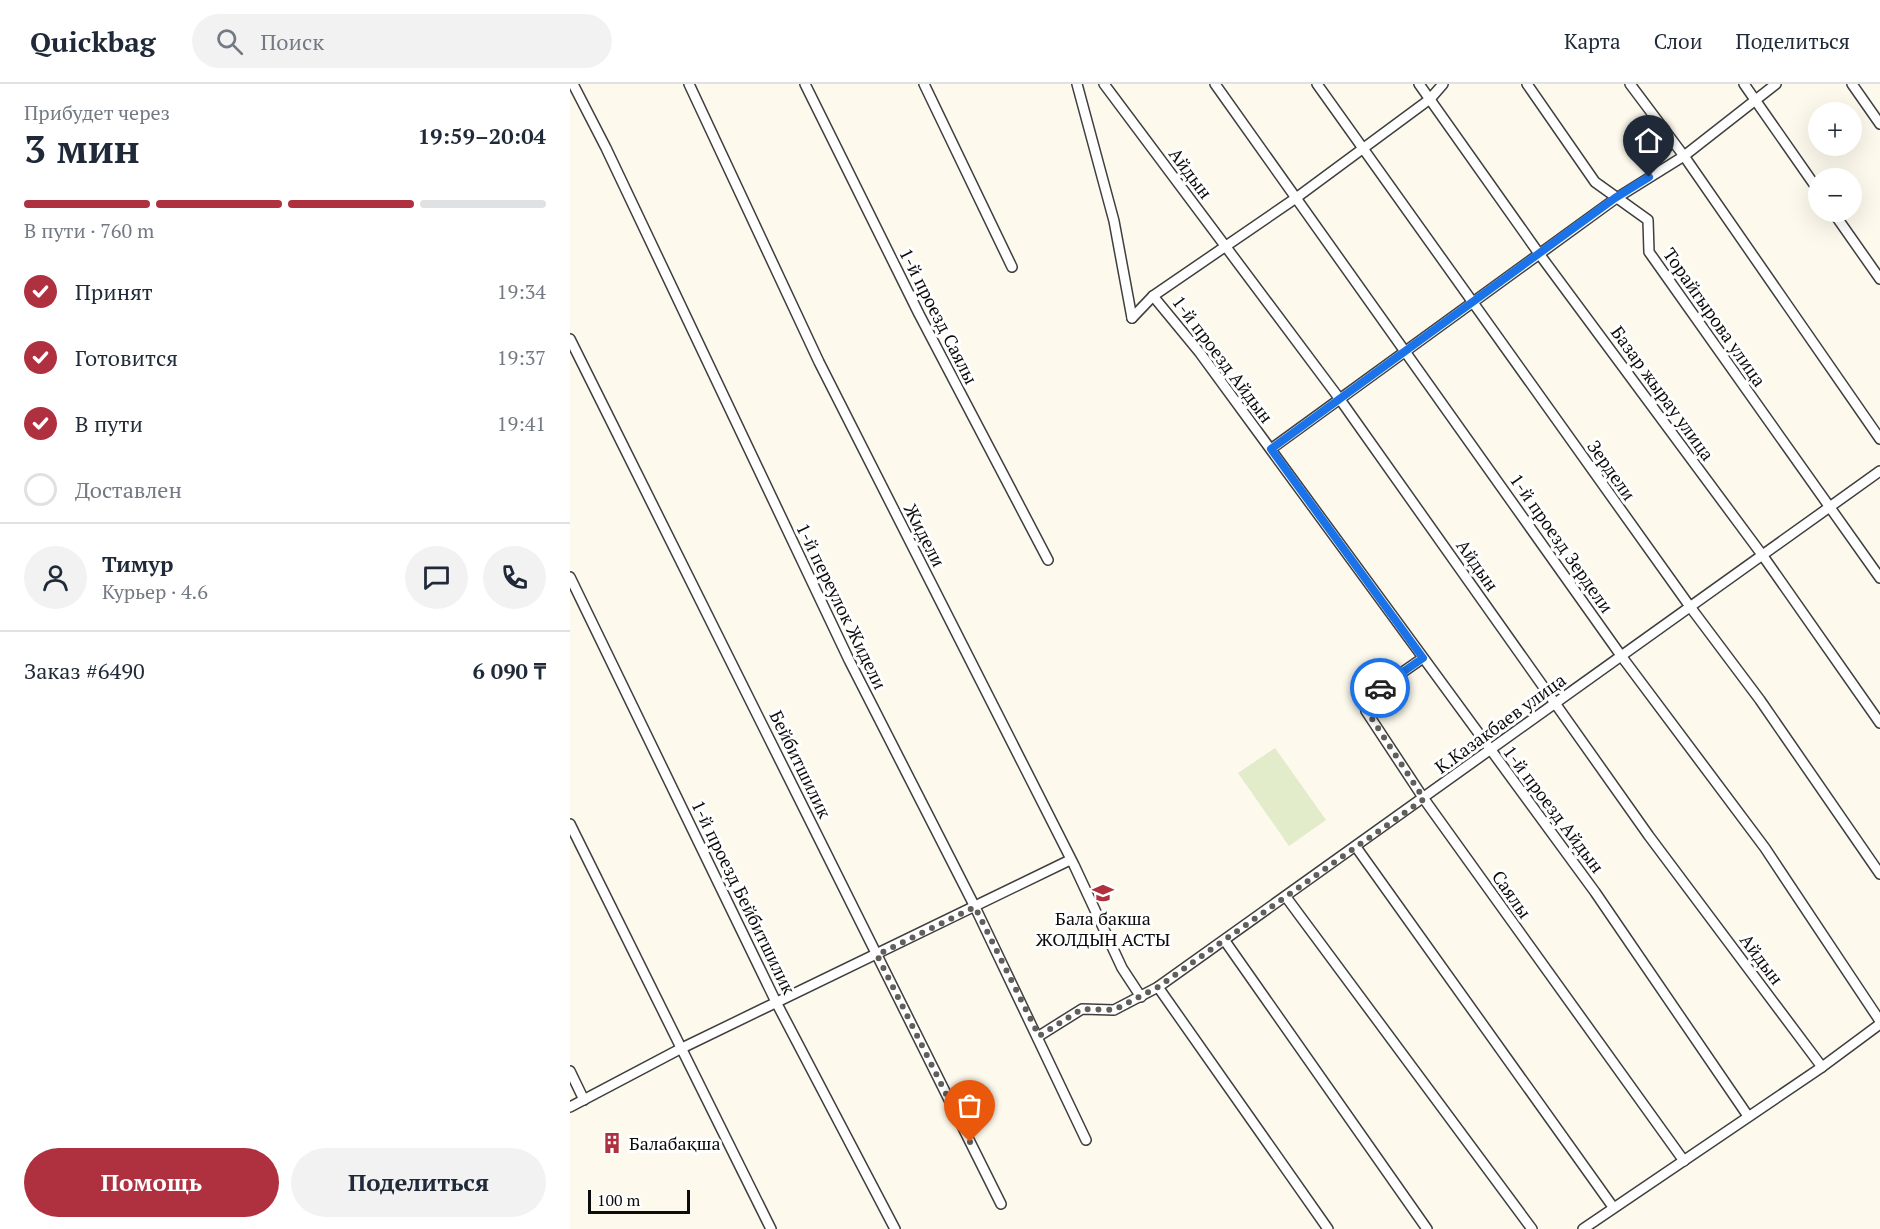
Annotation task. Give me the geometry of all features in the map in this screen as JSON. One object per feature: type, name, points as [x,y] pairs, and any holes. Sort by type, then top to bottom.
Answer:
[{"type":"street","name":"1-й переулок Жидели","points":[[573,84],[606,148],[849,660],[1039,1036],[1086,1140]]},
{"type":"street","name":"Жидели","points":[[689,84],[819,362],[1122,968],[1141,997]]},
{"type":"street","name":"1-й проезд Саялы","points":[[805,84],[924,325],[1048,560]]},
{"type":"street","points":[[924,84],[1012,267]]},
{"type":"street","points":[[1077,84],[1114,220],[1132,318],[1153,296],[1296,198],[1362,147],[1430,99],[1443,84]]},
{"type":"street","name":"Айдын","points":[[1104,84],[1340,398],[1649,836],[1822,1067]]},
{"type":"street","name":"1-й проезд Зердели","points":[[1215,84],[1622,657],[1765,848],[1880,1022]]},
{"type":"street","name":"Зердели","points":[[1317,84],[1691,608],[1767,709],[1880,874]]},
{"type":"street","name":"Базар жырау улица","points":[[1419,84],[1540,255],[1763,556],[1880,723]]},
{"type":"street","name":"Торайгырова улица","points":[[1527,84],[1595,182],[1648,220],[1649,252],[1880,578]]},
{"type":"street","points":[[1630,84],[1684,156],[1880,439]]},
{"type":"street","points":[[1744,84],[1808,176]]},
{"type":"street","points":[[1271,449],[1540,255],[1615,198],[1684,156],[1776,84]]},
{"type":"street","points":[[1852,84],[1880,124]]},
{"type":"street","points":[[1840,222],[1880,279]]},
{"type":"street","name":"1-й проезд Айдын","points":[[1153,296],[1200,353],[1595,892],[1748,1116]]},
{"type":"street","name":"Бейбитшилик","points":[[570,339],[1001,1204]]},
{"type":"street","name":"К.Казакбаев улица","points":[[1039,1036],[1082,1009],[1114,1010],[1158,987],[1880,471]]},
{"type":"street","name":"1-й проезд Бейбитшилик","points":[[570,577],[776,1002],[895,1229]]},
{"type":"street","name":"Саялы","points":[[1423,658],[1364,699],[1363,705],[1424,799],[1684,1161]]},
{"type":"street","points":[[570,824],[771,1229]]},
{"type":"street","points":[[1356,847],[1613,1207]]},
{"type":"street","points":[[570,1107],[680,1049],[1070,860]]},
{"type":"street","points":[[1286,897],[1532,1229]]},
{"type":"street","points":[[1225,941],[1427,1229]]},
{"type":"street","points":[[1158,987],[1328,1229]]},
{"type":"street","points":[[1583,1229],[1822,1067],[1880,1022]]},
{"type":"street","points":[[570,1071],[584,1100]]},
{"type":"green space","points":[[1275,748],[1326,820],[1289,846],[1238,773]]},
{"type":"way so far","points":[[970,1142],[877,955],[975,907],[1039,1036],[1082,1009],[1114,1010],[1141,997],[1225,941],[1424,799],[1363,705],[1364,699],[1380,688]]},
{"type":"place","name":"Бала бакша ЖОЛДЫН АСТЫ","points":[[1103,893]]},
{"type":"place","name":"Балабақша","points":[[612,1143]]},
{"type":"route","points":[[1380,688],[1423,658],[1271,449],[1540,255],[1615,198],[1649,177]]}]
